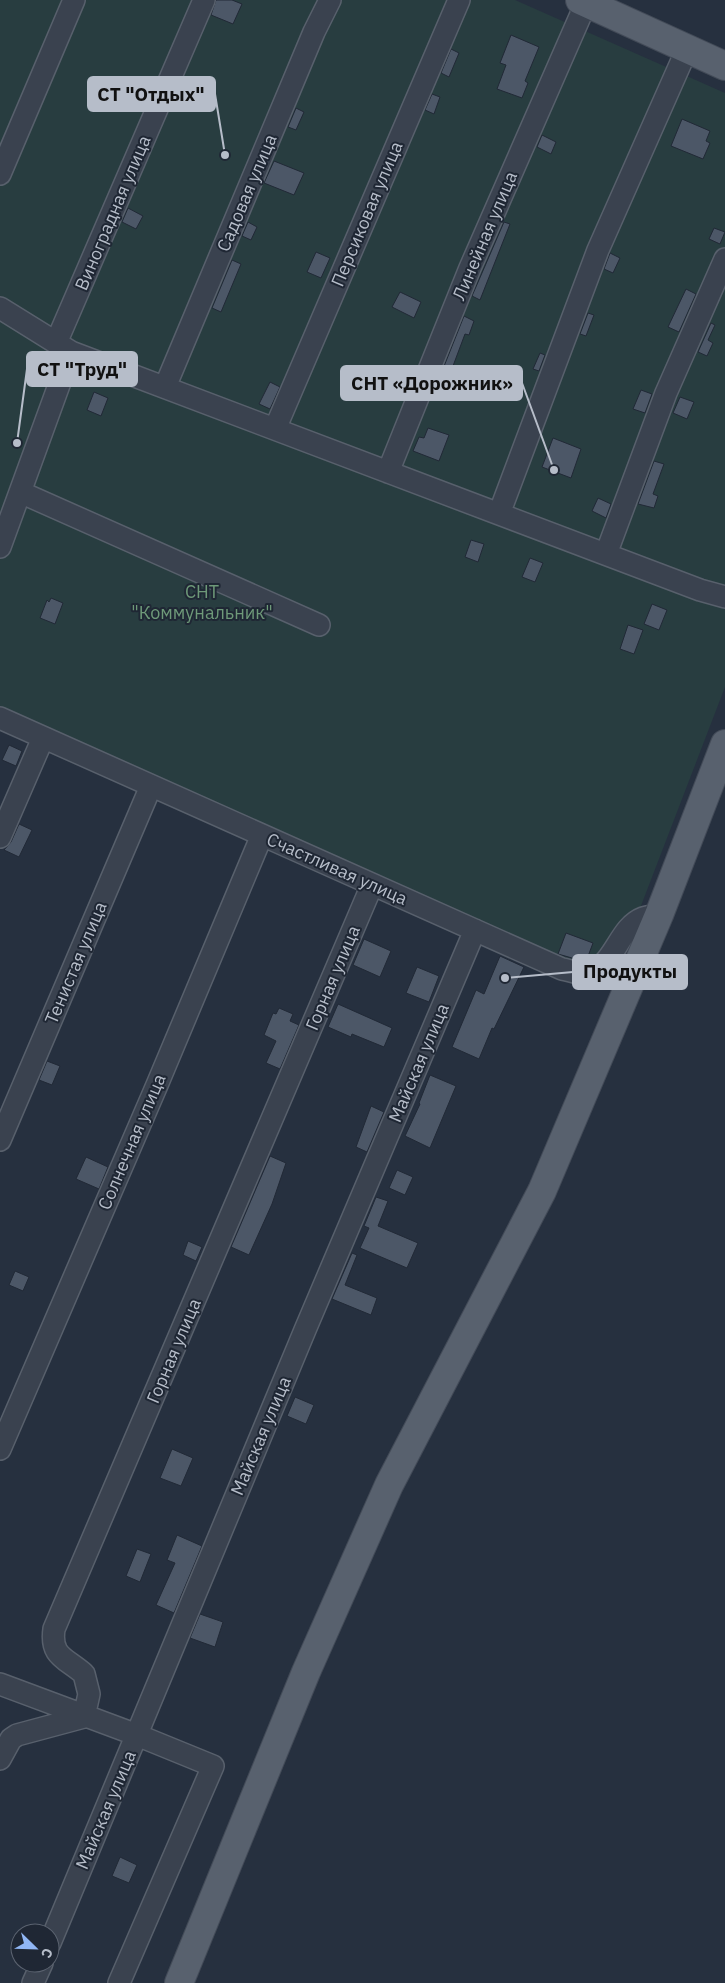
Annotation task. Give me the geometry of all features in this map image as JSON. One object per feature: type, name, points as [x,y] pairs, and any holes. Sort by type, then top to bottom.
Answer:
[{"type":"main road","points":[[583,1],[725,66]]},
{"type":"main road","points":[[179,1983],[306,1672],[389,1485],[542,1191],[659,915],[725,744]]},
{"type":"street","points":[[0,174],[74,0]]},
{"type":"street","name":"Виноградная улица","points":[[1,540],[20,492],[64,347],[204,0]]},
{"type":"street","name":"Садовая улица","points":[[165,387],[314,32],[330,0]]},
{"type":"street","name":"Персиковая улица","points":[[275,429],[459,0]]},
{"type":"street","name":"Линейная улица","points":[[388,472],[470,268],[583,1]]},
{"type":"street","points":[[499,514],[598,250],[687,49]]},
{"type":"street","points":[[606,554],[666,393],[725,259]]},
{"type":"street","points":[[0,308],[64,347],[499,514],[725,597]]},
{"type":"street","points":[[20,492],[319,625]]},
{"type":"street","name":"Счастливая улица","points":[[0,718],[562,969],[583,973],[603,964],[632,926],[643,918],[659,915]]},
{"type":"street","points":[[0,838],[43,738]]},
{"type":"street","name":"Тенистая улица","points":[[0,1140],[151,786]]},
{"type":"street","name":"Солнечная улица","points":[[0,1449],[157,1085],[262,835]]},
{"type":"street","name":"Горная улица","points":[[84,1717],[89,1694],[84,1674],[60,1657],[54,1649],[54,1629],[372,884]]},
{"type":"street","name":"Майская улица","points":[[58,1923],[305,1330],[475,930]]},
{"type":"street","points":[[0,1684],[84,1717],[137,1735],[213,1766],[119,1983]]},
{"type":"street","points":[[0,1759],[11,1739],[17,1734],[84,1717]]},
{"type":"green space","name":"СНТ \"Коммунальник\"","points":[[0,0],[515,0],[725,93],[725,687],[639,911],[618,923],[601,953],[587,969],[0,718],[0,547],[71,352],[0,308]]},
{"type":"green space","points":[[0,312],[67,352],[0,534]]},
{"type":"building","points":[[216,0],[232,0],[242,4],[233,24],[211,15]]},
{"type":"building","points":[[511,35],[539,47],[525,81],[528,83],[522,98],[497,89],[506,65],[500,63]]},
{"type":"building","points":[[451,49],[459,53],[449,77],[441,73]]},
{"type":"building","points":[[432,94],[440,97],[434,114],[425,110]]},
{"type":"building","points":[[296,108],[304,112],[296,130],[288,127]]},
{"type":"building","points":[[682,119],[710,131],[706,141],[710,143],[703,159],[671,146]]},
{"type":"building","points":[[542,135],[556,142],[551,154],[537,147]]},
{"type":"building","points":[[274,161],[304,173],[294,195],[264,183]]},
{"type":"building","points":[[128,208],[143,216],[136,229],[122,222]]},
{"type":"building","points":[[248,222],[257,227],[251,240],[242,236]]},
{"type":"building","points":[[504,222],[510,224],[480,300],[472,296]]},
{"type":"building","points":[[714,228],[725,232],[720,244],[709,239]]},
{"type":"building","points":[[316,252],[330,258],[321,278],[307,272]]},
{"type":"building","points":[[610,253],[620,258],[613,273],[604,269]]},
{"type":"building","points":[[232,260],[241,264],[221,312],[212,308]]},
{"type":"building","points":[[686,289],[696,294],[679,332],[668,327]]},
{"type":"building","points":[[400,292],[421,302],[414,318],[392,307]]},
{"type":"building","points":[[588,313],[594,315],[586,336],[580,334]]},
{"type":"building","points":[[464,316],[474,321],[469,335],[465,334],[441,398],[433,394]]},
{"type":"building","points":[[711,323],[715,325],[708,340],[713,343],[707,356],[698,352]]},
{"type":"building","points":[[540,353],[545,355],[539,371],[533,369]]},
{"type":"building","points":[[270,382],[280,387],[270,409],[259,404]]},
{"type":"building","points":[[641,390],[652,394],[645,413],[633,409]]},
{"type":"building","points":[[94,392],[108,398],[101,416],[87,410]]},
{"type":"building","points":[[680,397],[694,402],[687,419],[673,413]]},
{"type":"building","points":[[428,428],[449,435],[439,461],[413,451],[419,437],[424,438]]},
{"type":"building","points":[[553,438],[581,449],[571,478],[542,467]]},
{"type":"building","points":[[654,461],[664,464],[653,494],[658,496],[654,508],[638,504]]},
{"type":"building","points":[[598,498],[611,504],[606,518],[592,511]]},
{"type":"building","points":[[471,540],[484,544],[478,562],[465,557]]},
{"type":"building","points":[[530,558],[543,563],[535,582],[522,577]]},
{"type":"building","points":[[51,598],[63,603],[55,624],[40,618],[47,600],[49,602]]},
{"type":"building","points":[[652,604],[667,610],[659,630],[644,624]]},
{"type":"building","points":[[628,625],[643,630],[634,654],[620,649]]},
{"type":"building","points":[[9,745],[22,751],[16,766],[2,760]]},
{"type":"building","points":[[19,824],[32,830],[19,857],[4,850],[11,842]]},
{"type":"building","points":[[566,933],[593,943],[587,959],[579,960],[558,954]]},
{"type":"building","points":[[364,939],[391,951],[380,977],[353,965]]},
{"type":"building","points":[[500,956],[524,967],[494,1029],[492,1028],[479,1059],[452,1047],[476,990],[484,994]]},
{"type":"building","points":[[417,967],[439,976],[429,1002],[406,993]]},
{"type":"building","points":[[338,1004],[392,1028],[384,1047],[352,1034],[351,1037],[328,1027]]},
{"type":"building","points":[[279,1008],[293,1014],[290,1021],[299,1025],[280,1069],[266,1063],[276,1041],[264,1035],[273,1013],[276,1014]]},
{"type":"building","points":[[47,1061],[60,1066],[52,1085],[39,1080]]},
{"type":"building","points":[[430,1075],[456,1086],[430,1148],[405,1136],[420,1104]]},
{"type":"building","points":[[371,1106],[384,1112],[367,1152],[356,1147]]},
{"type":"building","points":[[270,1156],[286,1163],[272,1204],[249,1255],[231,1247]]},
{"type":"building","points":[[86,1157],[108,1167],[99,1189],[76,1179]]},
{"type":"building","points":[[397,1170],[413,1177],[405,1195],[389,1188]]},
{"type":"building","points":[[376,1197],[388,1201],[378,1226],[418,1243],[407,1268],[360,1248],[369,1228],[364,1226]]},
{"type":"building","points":[[188,1241],[202,1247],[196,1261],[183,1255]]},
{"type":"building","points":[[352,1253],[357,1255],[345,1285],[377,1298],[371,1315],[332,1299]]},
{"type":"building","points":[[15,1271],[29,1277],[23,1291],[9,1285]]},
{"type":"building","points":[[295,1397],[314,1405],[306,1424],[287,1416]]},
{"type":"building","points":[[172,1449],[193,1458],[181,1486],[160,1478]]},
{"type":"building","points":[[177,1535],[202,1546],[174,1613],[156,1605],[175,1563],[167,1560]]},
{"type":"building","points":[[137,1549],[151,1554],[140,1582],[126,1576]]},
{"type":"building","points":[[200,1614],[223,1622],[215,1647],[190,1638]]},
{"type":"building","points":[[120,1857],[137,1865],[129,1883],[112,1876]]},
{"type":"place","name":"СТ \"Отдых\"","points":[[225,155]]},
{"type":"place","name":"СТ \"Труд\"","points":[[17,443]]},
{"type":"place","name":"СНТ «Дорожник»","points":[[554,470]]},
{"type":"place","name":"Продукты","points":[[505,978]]}]
